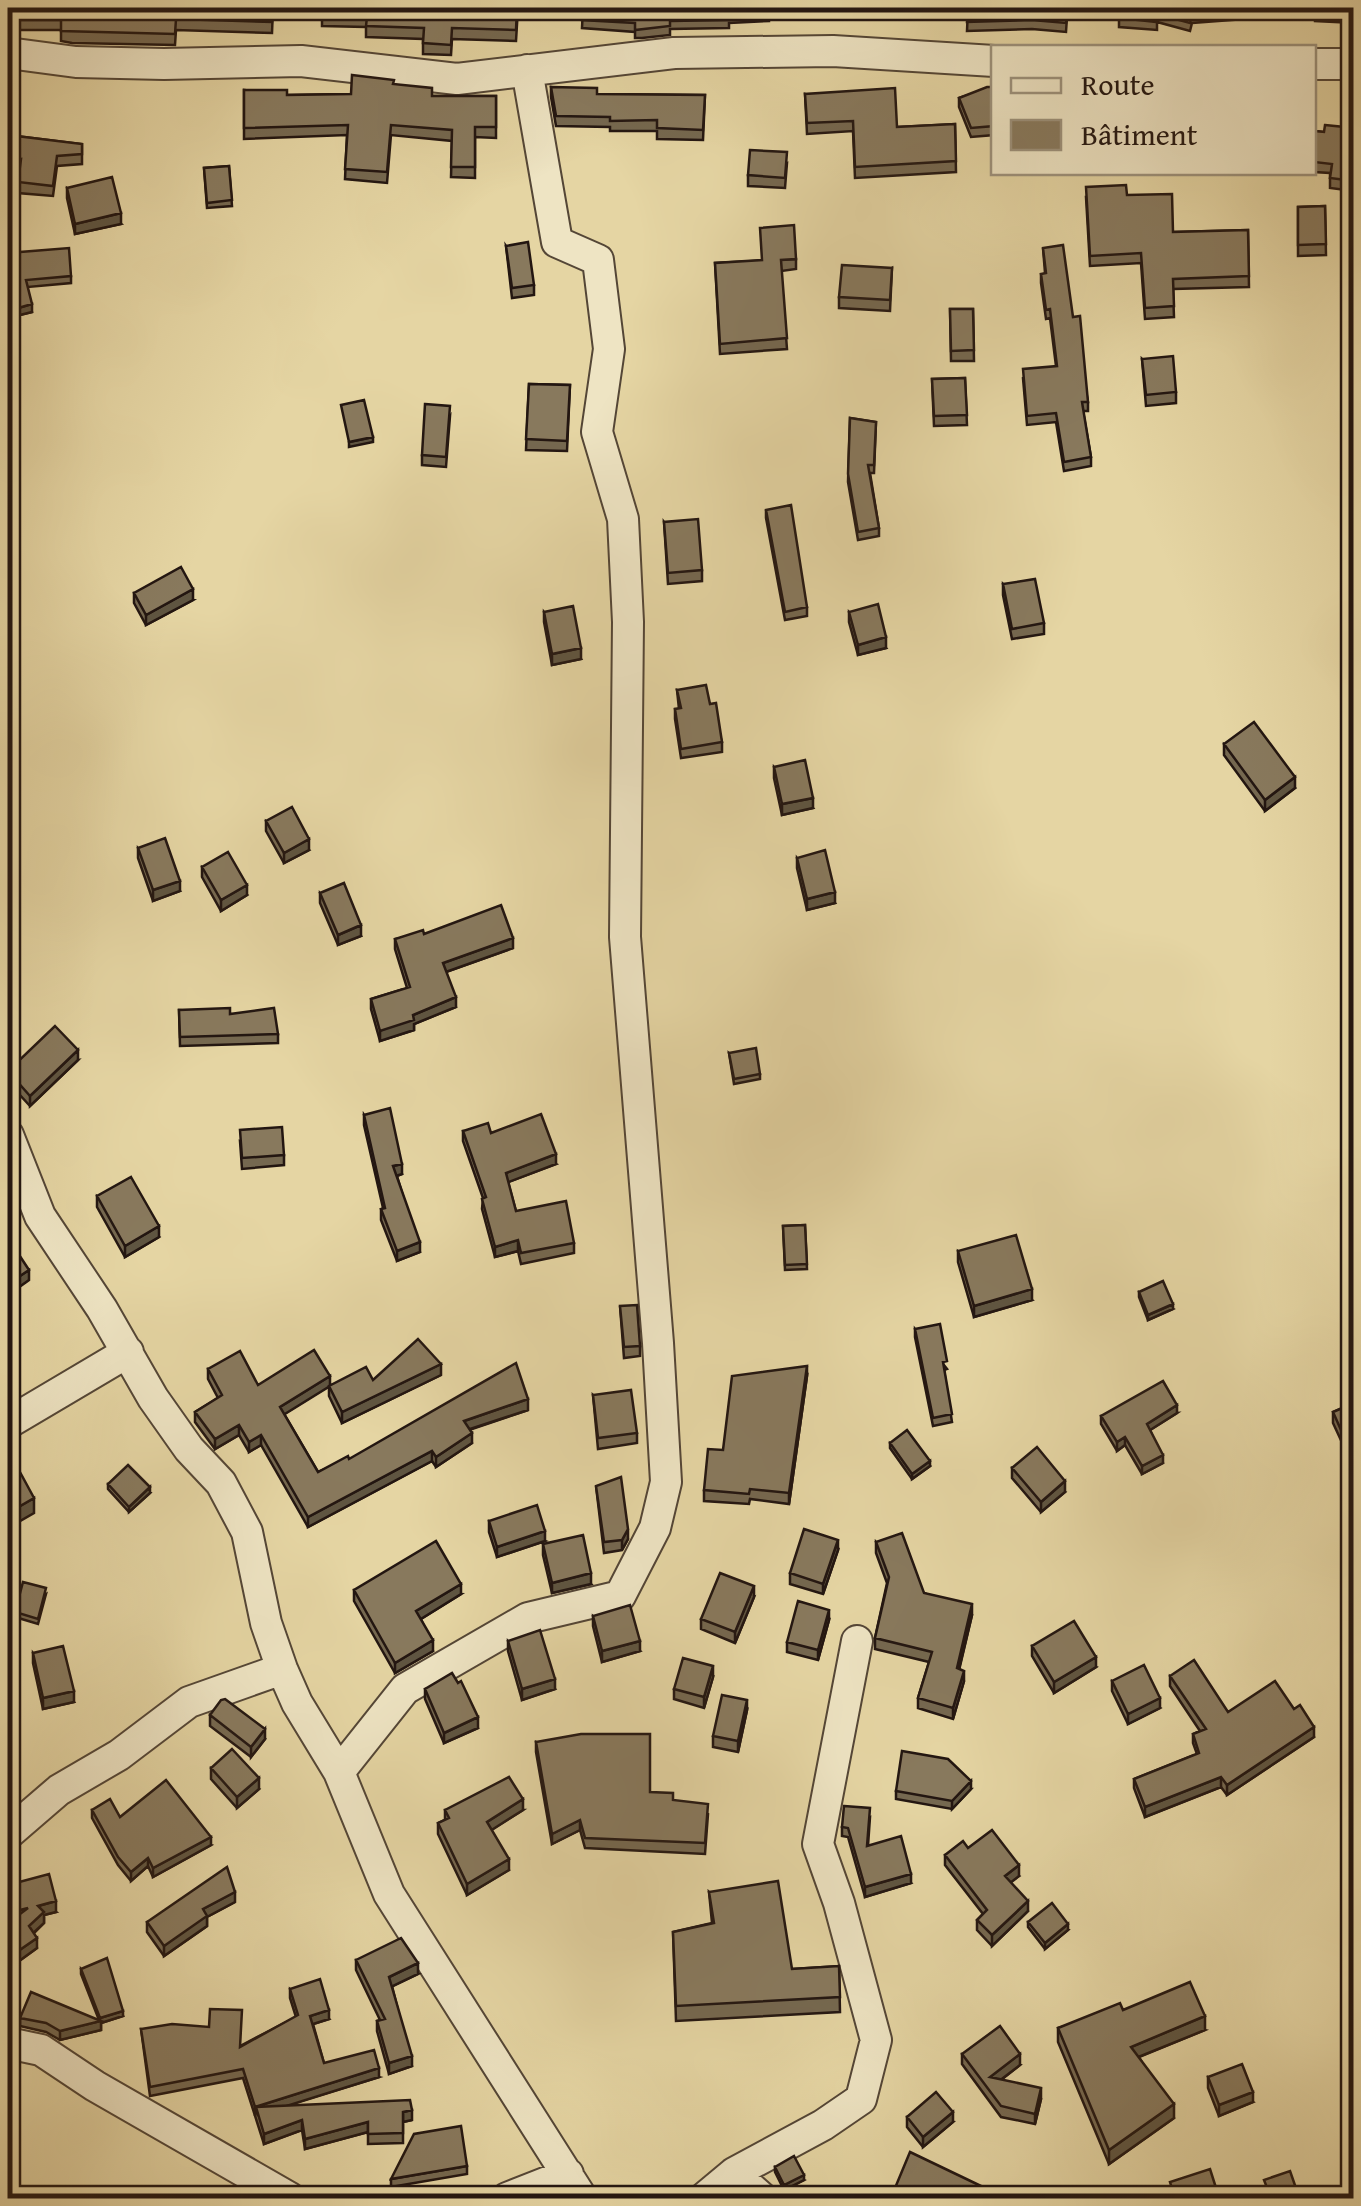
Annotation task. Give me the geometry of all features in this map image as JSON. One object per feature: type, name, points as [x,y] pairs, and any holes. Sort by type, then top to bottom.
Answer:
[{"type":"street","points":[[8,52],[76,62],[301,61],[456,79],[694,53],[832,51],[991,60]]},
{"type":"street","points":[[1316,64],[1354,64]]},
{"type":"street","points":[[339,1772],[405,1689],[528,1618],[620,1596],[655,1528],[666,1482],[625,936],[628,622],[623,519],[597,432],[609,349],[598,260],[557,242],[527,70]]},
{"type":"street","points":[[8,1135],[40,1216],[180,1436],[221,1483],[247,1532],[266,1623],[282,1669],[339,1772],[389,1894],[575,2186],[507,2198]]},
{"type":"street","points":[[8,1423],[128,1352]]},
{"type":"street","points":[[704,2198],[734,2174],[823,2125],[860,2098],[876,2040],[839,1903],[818,1844],[857,1642]]},
{"type":"street","points":[[8,1834],[58,1790],[119,1755],[189,1702],[282,1669]]},
{"type":"street","points":[[8,2043],[42,2050],[95,2086],[290,2198]]},
{"type":"street","points":[[734,2174],[762,2198]]},
{"type":"building","points":[[8,8],[273,8],[272,22],[176,19],[175,34],[61,31],[61,20],[8,20]]},
{"type":"building","points":[[322,8],[517,8],[516,30],[452,28],[451,45],[423,43],[424,28],[366,26],[367,17],[322,16]]},
{"type":"building","points":[[583,8],[768,8],[769,12],[729,14],[729,20],[670,21],[670,26],[635,30],[635,23],[582,20]]},
{"type":"building","points":[[968,8],[1101,8],[1067,9],[1066,23],[967,22]]},
{"type":"building","points":[[1120,8],[1244,10],[1192,15],[1190,23],[1157,14],[1157,22],[1119,18]]},
{"type":"building","points":[[1354,8],[1354,12],[1315,10]]},
{"type":"building","points":[[352,75],[432,88],[432,96],[496,96],[496,127],[475,127],[475,167],[451,167],[452,130],[391,125],[387,172],[345,169],[348,125],[244,128],[244,90],[287,90],[287,95],[351,94]]},
{"type":"building","points":[[551,87],[597,88],[597,94],[705,95],[703,130],[657,128],[657,120],[556,116]]},
{"type":"building","points":[[991,87],[991,126],[971,128],[959,98]]},
{"type":"building","points":[[895,88],[897,127],[955,124],[956,161],[855,167],[853,121],[807,123],[805,94]]},
{"type":"building","points":[[1325,125],[1354,128],[1354,181],[1330,178],[1332,164],[1316,162],[1316,131],[1324,132]]},
{"type":"building","points":[[8,135],[82,144],[82,154],[57,156],[53,186],[18,182],[21,159],[8,161]]},
{"type":"building","points":[[750,150],[787,152],[785,178],[748,175]]},
{"type":"building","points":[[229,166],[232,200],[207,203],[204,168]]},
{"type":"building","points":[[112,177],[121,213],[75,224],[67,188]]},
{"type":"building","points":[[1126,185],[1127,195],[1172,194],[1173,232],[1248,230],[1249,276],[1173,279],[1174,306],[1145,308],[1141,253],[1090,256],[1086,187]]},
{"type":"building","points":[[1325,206],[1326,244],[1298,245],[1298,207]]},
{"type":"building","points":[[794,225],[796,259],[781,260],[787,338],[720,344],[715,263],[762,260],[760,228]]},
{"type":"building","points":[[528,242],[534,285],[512,288],[506,246]]},
{"type":"building","points":[[1063,245],[1073,317],[1080,316],[1088,402],[1082,402],[1091,457],[1064,462],[1056,413],[1027,416],[1023,369],[1057,366],[1041,274],[1046,273],[1043,248]]},
{"type":"building","points":[[69,248],[71,276],[26,280],[32,304],[8,311],[8,253]]},
{"type":"building","points":[[842,265],[892,268],[890,300],[839,297]]},
{"type":"building","points":[[950,309],[973,309],[974,350],[951,351]]},
{"type":"building","points":[[1173,356],[1176,392],[1146,395],[1142,359]]},
{"type":"building","points":[[965,378],[967,415],[934,416],[932,379]]},
{"type":"building","points":[[529,384],[570,385],[567,441],[526,439]]},
{"type":"building","points":[[364,400],[373,437],[349,442],[341,405]]},
{"type":"building","points":[[425,404],[450,406],[446,457],[422,455]]},
{"type":"building","points":[[850,418],[876,422],[874,465],[868,465],[879,528],[858,532],[848,474]]},
{"type":"building","points":[[791,505],[807,607],[785,612],[766,510]]},
{"type":"building","points":[[698,519],[702,570],[668,573],[664,522]]},
{"type":"building","points":[[181,567],[193,589],[146,615],[134,593]]},
{"type":"building","points":[[1035,579],[1044,623],[1012,629],[1003,584]]},
{"type":"building","points":[[878,604],[886,637],[858,645],[849,612]]},
{"type":"building","points":[[573,606],[581,648],[552,654],[544,612]]},
{"type":"building","points":[[706,685],[710,704],[716,703],[722,742],[681,749],[675,709],[681,708],[677,690]]},
{"type":"building","points":[[1254,722],[1295,777],[1265,800],[1224,744]]},
{"type":"building","points":[[805,760],[813,798],[782,804],[774,767]]},
{"type":"building","points":[[292,807],[309,839],[284,853],[266,821]]},
{"type":"building","points":[[165,838],[180,881],[153,890],[138,848]]},
{"type":"building","points":[[825,850],[835,892],[807,899],[797,858]]},
{"type":"building","points":[[228,852],[247,885],[221,900],[202,867]]},
{"type":"building","points":[[344,883],[361,925],[338,935],[320,893]]},
{"type":"building","points":[[501,905],[513,938],[443,963],[456,997],[413,1015],[414,1020],[380,1031],[371,999],[410,987],[395,939],[423,930],[424,934]]},
{"type":"building","points":[[230,1008],[230,1014],[274,1008],[278,1034],[180,1037],[179,1010]]},
{"type":"building","points":[[55,1026],[78,1050],[30,1096],[8,1071]]},
{"type":"building","points":[[756,1048],[760,1074],[734,1079],[729,1053]]},
{"type":"building","points":[[390,1108],[402,1164],[393,1166],[420,1242],[397,1251],[381,1209],[385,1208],[364,1115]]},
{"type":"building","points":[[541,1114],[556,1154],[506,1173],[516,1211],[566,1201],[574,1243],[521,1253],[518,1240],[495,1247],[482,1199],[486,1197],[463,1131],[488,1123],[491,1133]]},
{"type":"building","points":[[282,1127],[284,1155],[242,1158],[240,1130]]},
{"type":"building","points":[[131,1177],[159,1226],[125,1246],[97,1196]]},
{"type":"building","points":[[8,1179],[17,1203],[8,1209]]},
{"type":"building","points":[[805,1225],[807,1264],[785,1265],[783,1226]]},
{"type":"building","points":[[1016,1235],[1032,1289],[974,1306],[958,1251]]},
{"type":"building","points":[[8,1238],[29,1270],[8,1284]]},
{"type":"building","points":[[1163,1281],[1173,1304],[1148,1315],[1139,1292]]},
{"type":"building","points":[[637,1305],[640,1346],[624,1347],[620,1306]]},
{"type":"building","points":[[940,1324],[952,1414],[933,1418],[915,1329]]},
{"type":"building","points":[[418,1339],[441,1364],[342,1412],[329,1386],[366,1367],[373,1380]]},
{"type":"building","points":[[314,1350],[330,1376],[280,1407],[318,1472],[348,1456],[349,1459],[516,1363],[528,1399],[464,1421],[472,1433],[436,1457],[432,1451],[308,1517],[261,1435],[249,1442],[239,1425],[215,1439],[195,1412],[222,1395],[208,1369],[240,1351],[258,1385]]},
{"type":"building","points":[[807,1366],[789,1493],[704,1490],[708,1449],[723,1450],[732,1376]]},
{"type":"building","points":[[1163,1381],[1177,1405],[1147,1424],[1163,1455],[1142,1466],[1125,1437],[1117,1442],[1101,1416]]},
{"type":"building","points":[[631,1390],[637,1433],[598,1438],[593,1395]]},
{"type":"building","points":[[1354,1403],[1354,1435],[1345,1439],[1333,1412]]},
{"type":"building","points":[[907,1430],[930,1461],[912,1474],[890,1443]]},
{"type":"building","points":[[1037,1447],[1065,1481],[1041,1502],[1012,1468]]},
{"type":"building","points":[[8,1450],[34,1498],[8,1513]]},
{"type":"building","points":[[128,1465],[150,1487],[129,1507],[108,1484]]},
{"type":"building","points":[[621,1477],[628,1529],[622,1540],[604,1542],[596,1486]]},
{"type":"building","points":[[537,1505],[545,1531],[497,1547],[489,1521]]},
{"type":"building","points":[[804,1529],[838,1540],[823,1584],[790,1573]]},
{"type":"building","points":[[902,1533],[924,1593],[972,1604],[957,1668],[964,1671],[953,1708],[918,1698],[932,1652],[875,1638],[889,1577],[876,1542]]},
{"type":"building","points":[[583,1535],[591,1573],[552,1583],[543,1544]]},
{"type":"building","points":[[436,1541],[461,1584],[416,1611],[433,1640],[395,1663],[354,1590]]},
{"type":"building","points":[[720,1573],[754,1586],[735,1632],[701,1619]]},
{"type":"building","points":[[23,1582],[46,1588],[38,1619],[15,1612]]},
{"type":"building","points":[[798,1601],[829,1610],[818,1650],[787,1642]]},
{"type":"building","points":[[630,1605],[640,1641],[602,1651],[593,1616]]},
{"type":"building","points":[[1074,1621],[1096,1657],[1054,1682],[1032,1646]]},
{"type":"building","points":[[540,1630],[555,1679],[522,1689],[508,1641]]},
{"type":"building","points":[[63,1646],[74,1691],[43,1698],[33,1653]]},
{"type":"building","points":[[683,1658],[713,1666],[704,1697],[674,1689]]},
{"type":"building","points":[[1194,1660],[1228,1712],[1275,1681],[1294,1709],[1300,1705],[1314,1727],[1227,1785],[1221,1777],[1145,1807],[1134,1779],[1199,1753],[1193,1734],[1206,1729],[1170,1676]]},
{"type":"building","points":[[1144,1665],[1160,1698],[1128,1714],[1112,1681]]},
{"type":"building","points":[[452,1673],[458,1683],[461,1681],[478,1717],[444,1733],[425,1689]]},
{"type":"building","points":[[722,1695],[747,1700],[738,1741],[713,1736]]},
{"type":"building","points":[[225,1699],[265,1729],[251,1747],[210,1715]]},
{"type":"building","points":[[581,1734],[650,1734],[650,1792],[673,1793],[673,1800],[708,1804],[705,1843],[585,1838],[580,1820],[552,1834],[536,1742]]},
{"type":"building","points":[[232,1749],[259,1778],[237,1797],[211,1768]]},
{"type":"building","points":[[902,1751],[948,1759],[971,1781],[952,1801],[896,1791]]},
{"type":"building","points":[[509,1777],[523,1799],[487,1822],[509,1859],[467,1884],[438,1823],[449,1818],[445,1810]]},
{"type":"building","points":[[166,1780],[211,1837],[153,1868],[148,1858],[131,1872],[118,1857],[92,1810],[110,1799],[120,1817]]},
{"type":"building","points":[[844,1806],[870,1808],[867,1846],[901,1836],[911,1874],[865,1887],[848,1828],[842,1827]]},
{"type":"building","points":[[992,1830],[1019,1865],[1005,1876],[1028,1901],[992,1935],[977,1920],[987,1910],[945,1855],[963,1841],[968,1848]]},
{"type":"building","points":[[227,1867],[235,1892],[203,1909],[207,1916],[164,1946],[147,1922]]},
{"type":"building","points":[[49,1874],[56,1901],[38,1906],[44,1912],[29,1926],[37,1938],[8,1958],[8,1923],[28,1908],[12,1912],[8,1885]]},
{"type":"building","points":[[778,1881],[792,1969],[839,1966],[840,1997],[676,2006],[673,1932],[714,1923],[709,1892]]},
{"type":"building","points":[[1052,1903],[1068,1924],[1045,1943],[1028,1922]]},
{"type":"building","points":[[401,1938],[418,1963],[389,1977],[412,2056],[389,2063],[377,2021],[385,2019],[356,1960]]},
{"type":"building","points":[[107,1958],[123,2011],[100,2018],[81,1969]]},
{"type":"building","points":[[320,1979],[329,2010],[310,2016],[324,2063],[374,2050],[379,2068],[255,2107],[243,2069],[150,2087],[141,2029],[172,2024],[209,2027],[210,2009],[242,2010],[240,2047],[298,2015],[290,1989]]},
{"type":"building","points":[[1190,1982],[1205,2016],[1131,2047],[1174,2104],[1109,2150],[1058,2028],[1120,2003],[1123,2010]]},
{"type":"building","points":[[31,1992],[101,2021],[60,2031],[46,2023],[20,2018]]},
{"type":"building","points":[[1000,2026],[1020,2054],[990,2077],[1041,2088],[1035,2114],[1001,2106],[962,2054]]},
{"type":"building","points":[[1242,2064],[1253,2092],[1219,2105],[1208,2077]]},
{"type":"building","points":[[936,2092],[953,2112],[923,2137],[907,2117]]},
{"type":"building","points":[[410,2100],[412,2110],[403,2112],[403,2133],[368,2134],[368,2122],[305,2139],[302,2120],[264,2134],[256,2107]]},
{"type":"building","points":[[461,2126],[467,2166],[391,2179],[414,2134]]},
{"type":"building","points":[[1354,2140],[1354,2163],[1344,2144]]},
{"type":"building","points":[[910,2152],[1006,2198],[921,2198],[895,2188]]},
{"type":"building","points":[[794,2156],[804,2175],[784,2185],[775,2167]]},
{"type":"building","points":[[1210,2169],[1217,2191],[1175,2198],[1170,2182]]},
{"type":"building","points":[[1290,2171],[1297,2191],[1271,2198],[1264,2180]]}]
